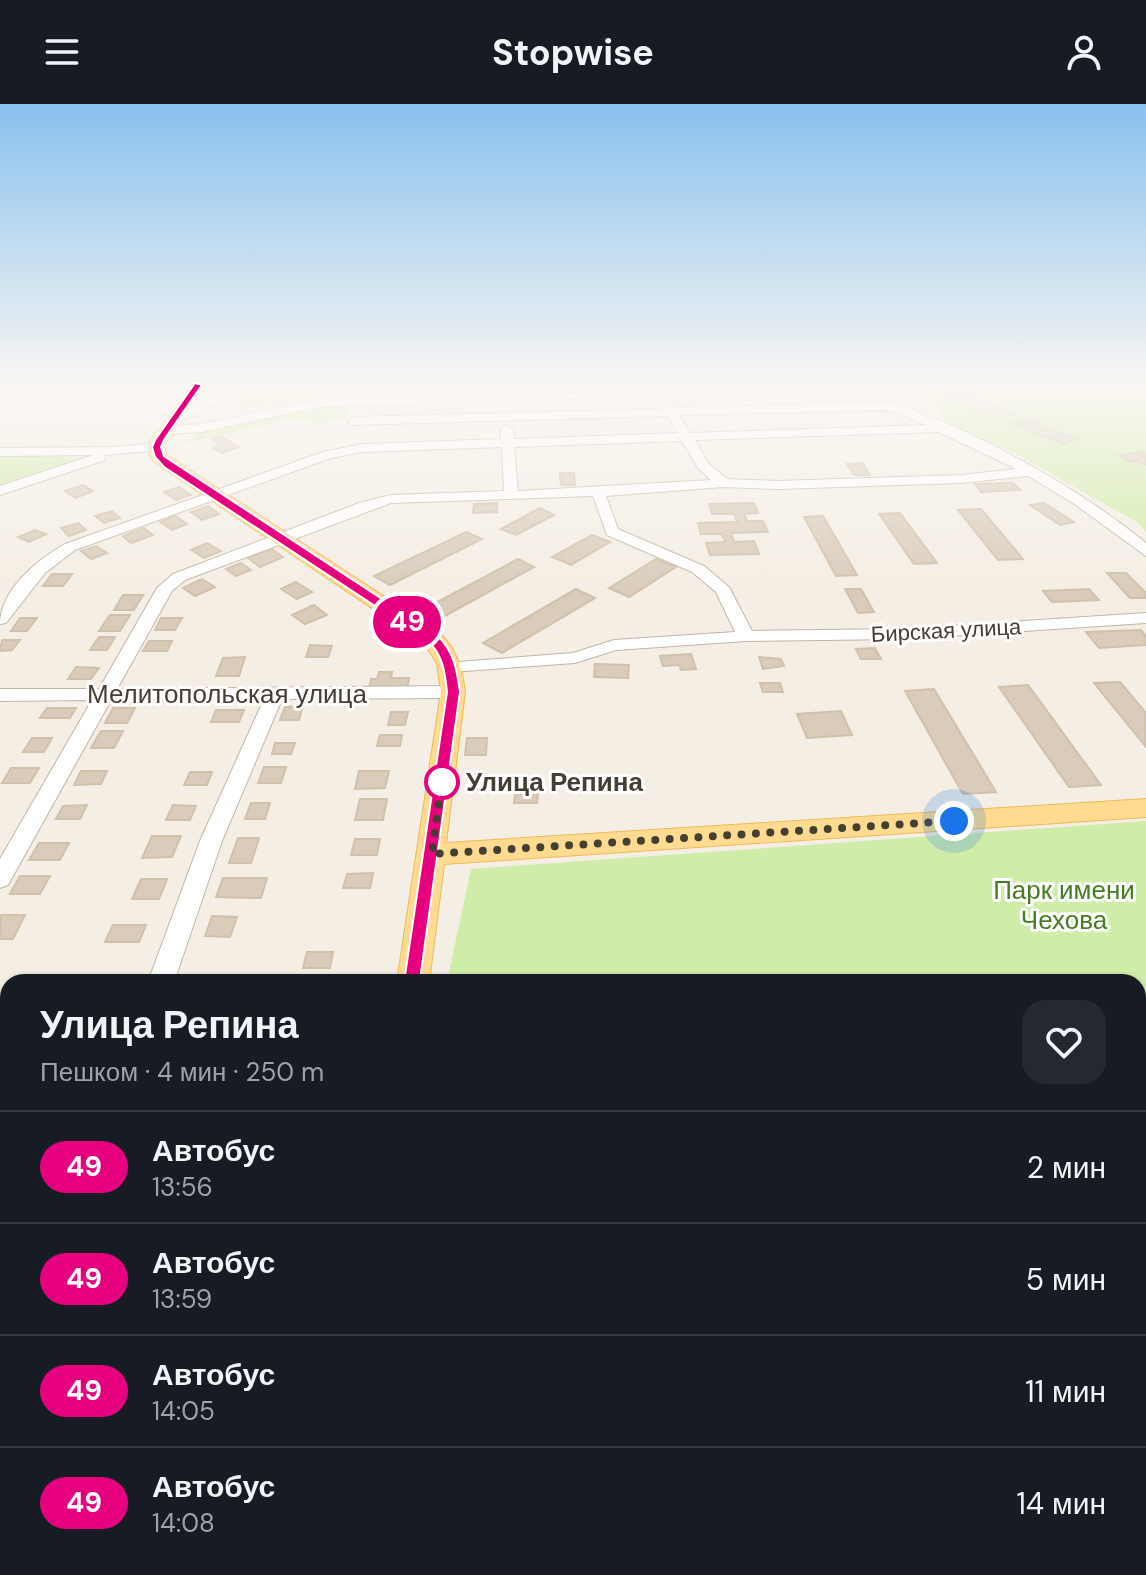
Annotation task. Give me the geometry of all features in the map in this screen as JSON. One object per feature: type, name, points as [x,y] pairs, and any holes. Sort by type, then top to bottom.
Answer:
[{"type":"main road","points":[[160,454],[159,457],[168,465],[213,496],[432,638],[451,667],[453,692],[414,974]]},
{"type":"main road","points":[[432,854],[1146,808]]},
{"type":"street","points":[[0,491],[108,454]]},
{"type":"street","points":[[0,619],[50,558],[70,547],[335,454]]},
{"type":"street","points":[[509,454],[511,496]]},
{"type":"street","points":[[696,454],[703,465],[723,483]]},
{"type":"street","points":[[992,454],[1111,520],[1146,551]]},
{"type":"street","points":[[0,879],[165,588],[179,577],[364,506],[391,499],[598,492],[723,483],[778,485],[947,479],[1028,472]]},
{"type":"street","points":[[598,492],[612,532],[698,569],[723,590],[746,636]]},
{"type":"street","name":"Бирская улица","points":[[451,667],[575,658],[614,645],[746,636],[903,634],[1146,618]]},
{"type":"street","name":"Мелитопольская улица","points":[[0,695],[453,692]]},
{"type":"street","points":[[164,974],[211,841],[275,694]]},
{"type":"green space","points":[[1015,454],[1146,454],[1146,532],[1137,522]]},
{"type":"green space","points":[[0,457],[73,458],[73,463],[0,487]]},
{"type":"green space","name":"Парк имени Чехова","points":[[1146,821],[1146,974],[449,974],[471,869]]},
{"type":"building","points":[[1145,454],[1146,465],[1138,461],[1130,462],[1119,456]]},
{"type":"building","points":[[863,463],[870,475],[854,475],[847,464]]},
{"type":"building","points":[[560,473],[574,473],[575,485],[561,485]]},
{"type":"building","points":[[1013,483],[1020,490],[981,492],[975,484]]},
{"type":"building","points":[[83,485],[93,491],[75,498],[65,491]]},
{"type":"building","points":[[179,487],[191,495],[176,500],[164,492]]},
{"type":"building","points":[[497,503],[497,512],[473,513],[474,504]]},
{"type":"building","points":[[754,503],[758,513],[744,514],[747,521],[763,521],[768,532],[731,533],[734,542],[754,541],[759,554],[710,555],[706,543],[725,542],[722,534],[701,534],[698,523],[737,522],[734,514],[712,514],[709,504]]},
{"type":"building","points":[[1044,503],[1074,522],[1060,525],[1030,505]]},
{"type":"building","points":[[208,506],[219,514],[202,520],[191,512]]},
{"type":"building","points":[[540,508],[554,515],[516,535],[501,529]]},
{"type":"building","points":[[981,509],[1023,559],[998,560],[958,510]]},
{"type":"building","points":[[112,511],[120,518],[104,523],[95,516]]},
{"type":"building","points":[[900,513],[937,563],[914,564],[879,514]]},
{"type":"building","points":[[175,516],[187,524],[172,530],[160,522]]},
{"type":"building","points":[[823,516],[857,575],[836,576],[804,517]]},
{"type":"building","points":[[78,523],[86,530],[69,536],[61,528]]},
{"type":"building","points":[[144,528],[153,535],[131,543],[123,536]]},
{"type":"building","points":[[35,530],[46,534],[29,542],[18,537]]},
{"type":"building","points":[[466,532],[482,539],[390,585],[374,576]]},
{"type":"building","points":[[592,535],[610,542],[571,565],[552,557]]},
{"type":"building","points":[[207,543],[221,551],[204,558],[191,550]]},
{"type":"building","points":[[96,546],[107,553],[91,559],[81,551]]},
{"type":"building","points":[[272,549],[283,557],[260,567],[248,558]]},
{"type":"building","points":[[518,559],[534,567],[443,617],[426,608]]},
{"type":"building","points":[[656,559],[676,567],[629,597],[609,588]]},
{"type":"building","points":[[241,563],[251,570],[236,576],[226,569]]},
{"type":"building","points":[[1107,573],[1126,573],[1146,593],[1146,598],[1130,598]]},
{"type":"building","points":[[52,574],[72,574],[63,586],[43,586]]},
{"type":"building","points":[[202,579],[215,587],[195,596],[183,588]]},
{"type":"building","points":[[296,582],[312,592],[297,599],[281,589]]},
{"type":"building","points":[[576,589],[595,598],[502,653],[483,643]]},
{"type":"building","points":[[845,589],[861,589],[874,612],[858,613]]},
{"type":"building","points":[[1089,589],[1099,600],[1052,602],[1043,591]]},
{"type":"building","points":[[123,595],[143,595],[134,610],[114,610]]},
{"type":"building","points":[[314,605],[327,615],[305,624],[292,615]]},
{"type":"building","points":[[110,615],[130,615],[120,631],[99,631]]},
{"type":"building","points":[[20,618],[37,618],[27,631],[11,631]]},
{"type":"building","points":[[161,618],[182,618],[175,630],[155,630]]},
{"type":"building","points":[[1141,630],[1146,636],[1146,645],[1099,648],[1086,632]]},
{"type":"building","points":[[99,637],[115,637],[107,650],[90,650]]},
{"type":"building","points":[[2,640],[20,640],[12,650],[0,651]]},
{"type":"building","points":[[149,641],[172,641],[167,651],[143,651]]},
{"type":"building","points":[[310,645],[332,646],[328,657],[306,657]]},
{"type":"building","points":[[875,648],[881,659],[861,659],[856,649]]},
{"type":"building","points":[[691,654],[696,669],[681,670],[679,665],[663,666],[660,656]]},
{"type":"building","points":[[245,657],[239,676],[216,676],[223,658]]},
{"type":"building","points":[[759,657],[781,659],[784,666],[763,669]]},
{"type":"building","points":[[595,664],[629,665],[628,678],[594,677]]},
{"type":"building","points":[[76,667],[99,668],[91,679],[68,679]]},
{"type":"building","points":[[379,672],[392,672],[391,678],[409,678],[407,689],[369,689],[371,679],[377,679]]},
{"type":"building","points":[[1120,682],[1146,713],[1146,747],[1094,683]]},
{"type":"building","points":[[760,683],[780,683],[783,692],[763,692]]},
{"type":"building","points":[[1028,685],[1101,785],[1069,787],[999,687]]},
{"type":"building","points":[[934,689],[996,792],[963,794],[905,691]]},
{"type":"building","points":[[303,706],[299,720],[280,720],[285,707]]},
{"type":"building","points":[[47,708],[76,708],[70,718],[40,718]]},
{"type":"building","points":[[113,708],[135,708],[127,723],[105,723]]},
{"type":"building","points":[[216,710],[244,710],[239,722],[211,722]]},
{"type":"building","points":[[841,711],[852,735],[807,738],[797,714]]},
{"type":"building","points":[[391,712],[408,712],[405,725],[388,725]]},
{"type":"building","points":[[101,731],[123,731],[114,748],[91,748]]},
{"type":"building","points":[[380,735],[402,735],[400,746],[377,746]]},
{"type":"building","points":[[32,738],[52,738],[44,752],[23,752]]},
{"type":"building","points":[[467,738],[487,738],[486,755],[465,755]]},
{"type":"building","points":[[275,743],[295,743],[291,754],[272,754]]},
{"type":"building","points":[[264,767],[286,767],[281,783],[258,783]]},
{"type":"building","points":[[11,768],[39,768],[30,783],[2,783]]},
{"type":"building","points":[[81,771],[107,771],[101,784],[74,785]]},
{"type":"building","points":[[359,771],[389,771],[385,788],[355,789]]},
{"type":"building","points":[[190,772],[212,772],[207,785],[184,785]]},
{"type":"building","points":[[515,794],[538,794],[537,803],[514,803]]},
{"type":"building","points":[[360,799],[387,799],[383,820],[355,820]]},
{"type":"building","points":[[251,803],[270,803],[265,819],[245,819]]},
{"type":"building","points":[[87,805],[80,819],[56,819],[63,806]]},
{"type":"building","points":[[173,805],[196,806],[190,820],[166,820]]},
{"type":"building","points":[[152,836],[181,836],[172,857],[142,858]]},
{"type":"building","points":[[238,838],[259,838],[251,863],[229,863]]},
{"type":"building","points":[[355,839],[380,839],[377,855],[351,855]]},
{"type":"building","points":[[39,843],[69,843],[60,860],[29,860]]},
{"type":"building","points":[[373,873],[370,888],[343,888],[347,874]]},
{"type":"building","points":[[20,876],[50,876],[40,894],[10,894]]},
{"type":"building","points":[[223,878],[267,878],[261,898],[216,897]]},
{"type":"building","points":[[141,879],[167,879],[159,899],[132,899]]},
{"type":"building","points":[[1,915],[25,915],[13,939],[0,939]]},
{"type":"building","points":[[212,916],[237,917],[230,937],[205,936]]},
{"type":"building","points":[[113,925],[146,925],[139,942],[105,942]]},
{"type":"building","points":[[307,952],[333,952],[330,968],[303,968]]},
{"type":"bus line","name":"49","points":[[158,454],[168,465],[432,638],[451,667],[453,692],[414,974]]},
{"type":"place","name":"Улица Репина","points":[[442,782]]},
{"type":"route","points":[[442,782],[442,779],[432,854],[954,821]]}]
